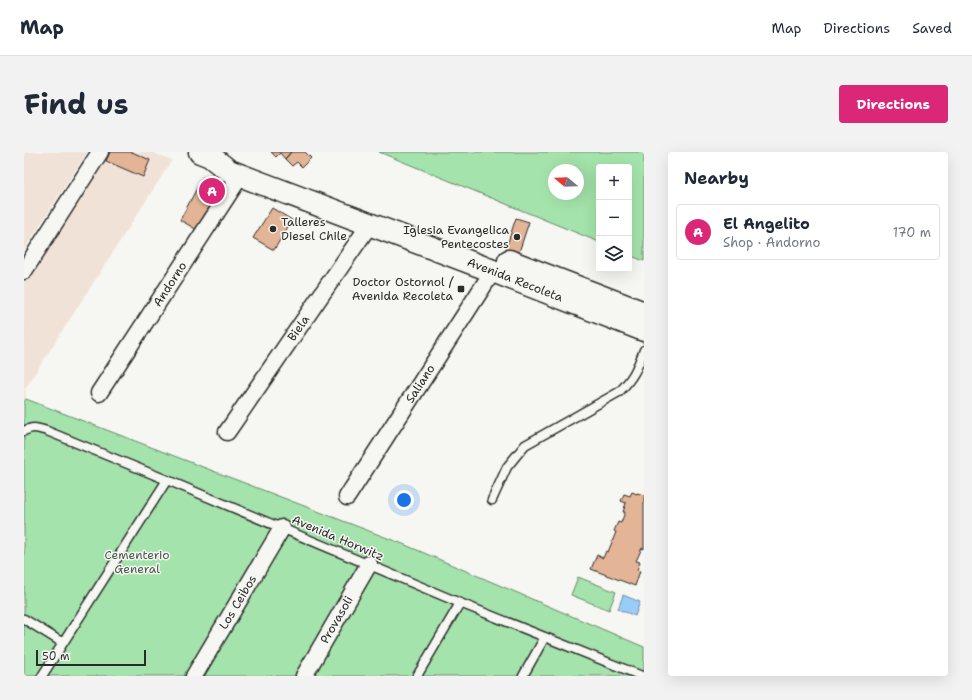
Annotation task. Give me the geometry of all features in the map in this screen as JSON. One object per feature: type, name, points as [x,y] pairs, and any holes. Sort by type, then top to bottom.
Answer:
[{"type":"main road","name":"Avenida Recoleta","points":[[205,154],[229,171],[241,176],[493,271],[644,330]]},
{"type":"main road","name":"Avenida Recoleta","points":[[205,154],[235,156],[644,313]]},
{"type":"street","points":[[24,271],[100,152]]},
{"type":"street","name":"Andorno","points":[[99,393],[241,176]]},
{"type":"street","name":"Biela","points":[[227,432],[370,224]]},
{"type":"street","name":"Saliano","points":[[347,497],[493,271]]},
{"type":"street","name":"Los Ceibos","points":[[194,676],[282,528]]},
{"type":"street","name":"Provasoli","points":[[304,676],[369,564]]},
{"type":"lane","points":[[492,500],[507,467],[525,445],[620,392],[630,382],[637,369],[644,350]]},
{"type":"lane","name":"Avenida Horwitz","points":[[24,431],[36,428],[167,480],[460,603],[545,637],[625,673],[642,676]]},
{"type":"lane","points":[[42,676],[167,480]]},
{"type":"lane","points":[[417,676],[460,603]]},
{"type":"lane","points":[[24,619],[63,643]]},
{"type":"lane","points":[[523,676],[545,637]]},
{"type":"shaded area","points":[[24,152],[87,152],[24,250]]},
{"type":"shaded area","points":[[108,152],[151,152],[172,160],[25,389],[26,399],[24,402],[24,283]]},
{"type":"green space","points":[[379,152],[644,152],[644,261],[632,256],[632,164],[596,164],[596,241]]},
{"type":"green space","name":"Cementerio General","points":[[26,399],[403,544],[644,647],[644,676],[24,676],[24,402]]},
{"type":"green space","points":[[578,577],[616,592],[609,610],[571,595]]},
{"type":"water","points":[[623,595],[640,602],[635,616],[618,609]]},
{"type":"building","points":[[110,152],[132,152],[150,160],[143,177],[106,161]]},
{"type":"building","points":[[271,152],[291,152],[285,159],[280,153],[276,157]]},
{"type":"building","points":[[291,152],[305,152],[311,158],[302,167],[297,162],[292,166],[285,159]]},
{"type":"building","points":[[203,177],[217,185],[220,189],[219,195],[199,231],[180,220]]},
{"type":"building","name":"Talleres Diesel Chile","points":[[272,208],[292,220],[274,250],[253,238]]},
{"type":"building","name":"Iglesia Evangelica Pentecostes","points":[[516,218],[529,222],[518,255],[505,251]]},
{"type":"building","points":[[632,492],[644,495],[644,549],[642,548],[636,561],[640,562],[637,570],[640,571],[635,586],[591,569],[597,555],[603,558],[606,551],[608,552],[616,532],[614,531],[618,522],[621,523],[625,512],[623,512],[626,503],[621,501],[624,494],[630,496]]},
{"type":"place","name":"El Angelito","points":[[212,191]]},
{"type":"place","name":"Talleres Diesel Chile","points":[[273,229]]},
{"type":"place","name":"Iglesia Evangelica Pentecostes","points":[[517,237]]},
{"type":"place","name":"Doctor Ostornol / Avenida Recoleta","points":[[461,289]]}]
